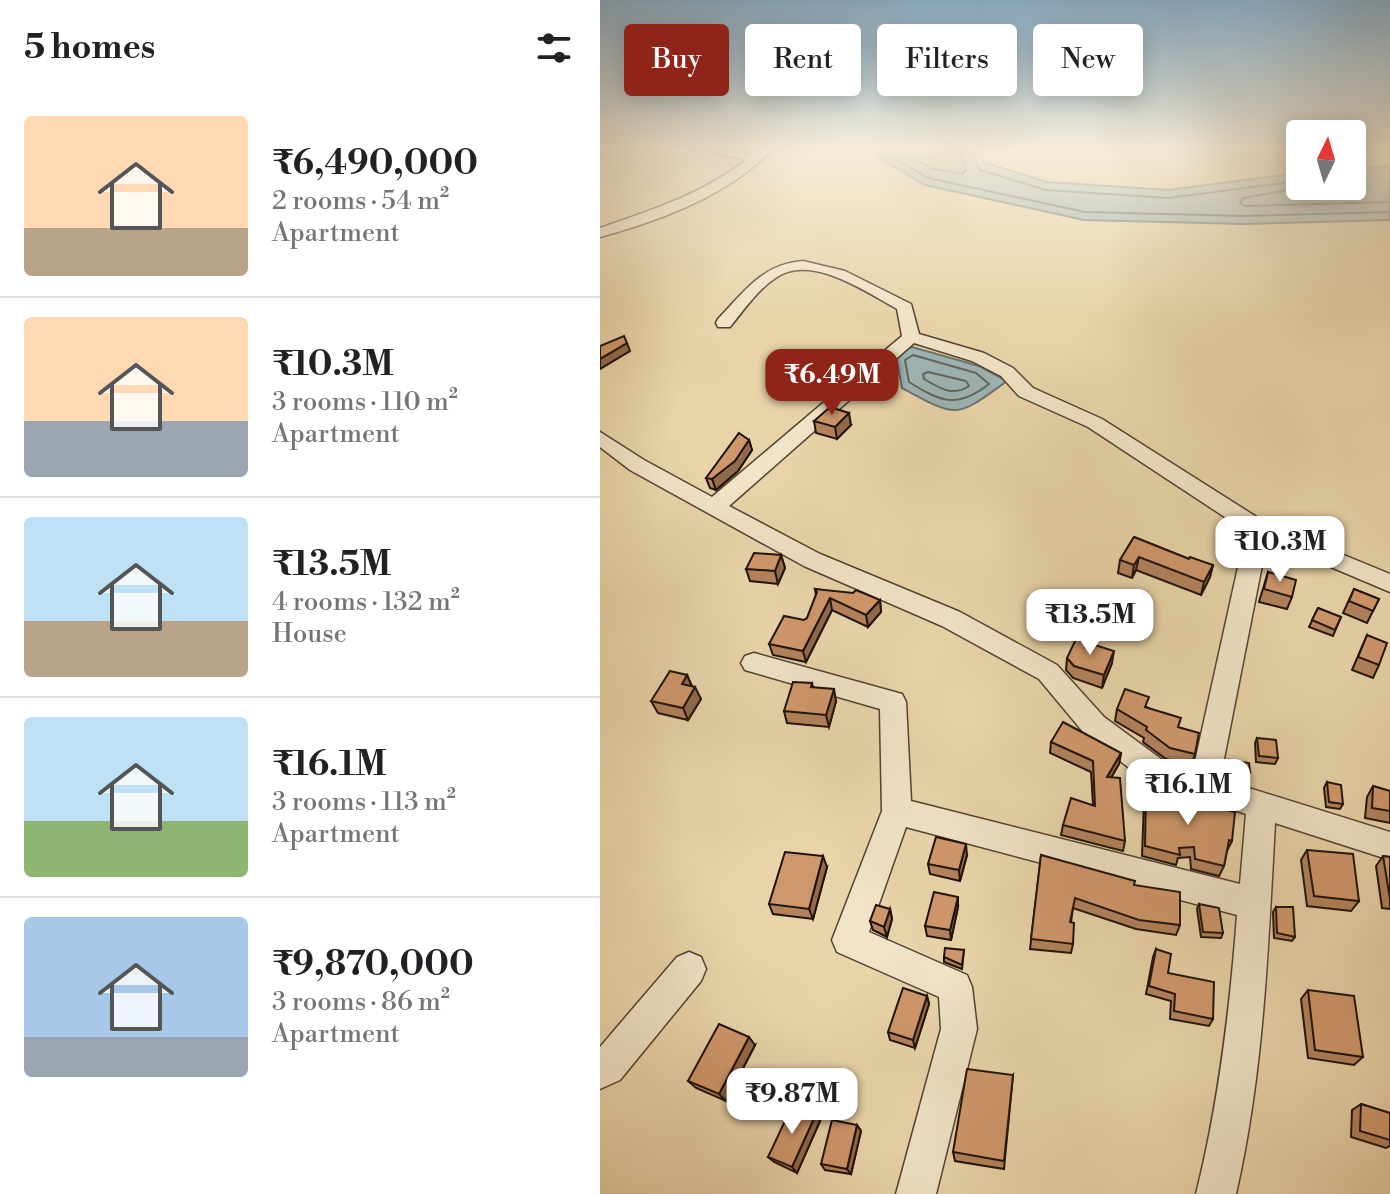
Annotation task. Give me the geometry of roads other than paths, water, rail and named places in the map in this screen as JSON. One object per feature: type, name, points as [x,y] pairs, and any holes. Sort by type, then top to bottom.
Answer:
[{"type":"street","points":[[600,233],[679,205]]},
{"type":"street","points":[[724,323],[773,272],[804,265],[860,284],[905,307],[911,337]]},
{"type":"street","points":[[714,507],[911,337]]},
{"type":"street","points":[[911,337],[978,357],[1007,372],[1026,392],[1095,423],[1258,528],[1390,583]]},
{"type":"street","points":[[600,438],[637,465],[812,560],[951,619],[1048,672],[1094,725],[1156,772],[1390,846]]},
{"type":"street","points":[[1204,787],[1258,528]]},
{"type":"street","points":[[754,663],[893,702],[897,811],[849,940],[955,987],[959,1029],[916,1194]]},
{"type":"street","points":[[1216,1194],[1227,1154],[1246,1014],[1261,805]]},
{"type":"street","points":[[897,811],[1253,903]]},
{"type":"street","points":[[600,1071],[607,1067],[689,969]]},
{"type":"water","points":[[1015,205],[1390,205],[1390,220],[1244,224],[1084,220]]},
{"type":"water","points":[[912,347],[979,366],[1007,381],[966,408],[946,409],[902,388],[895,352]]}]
